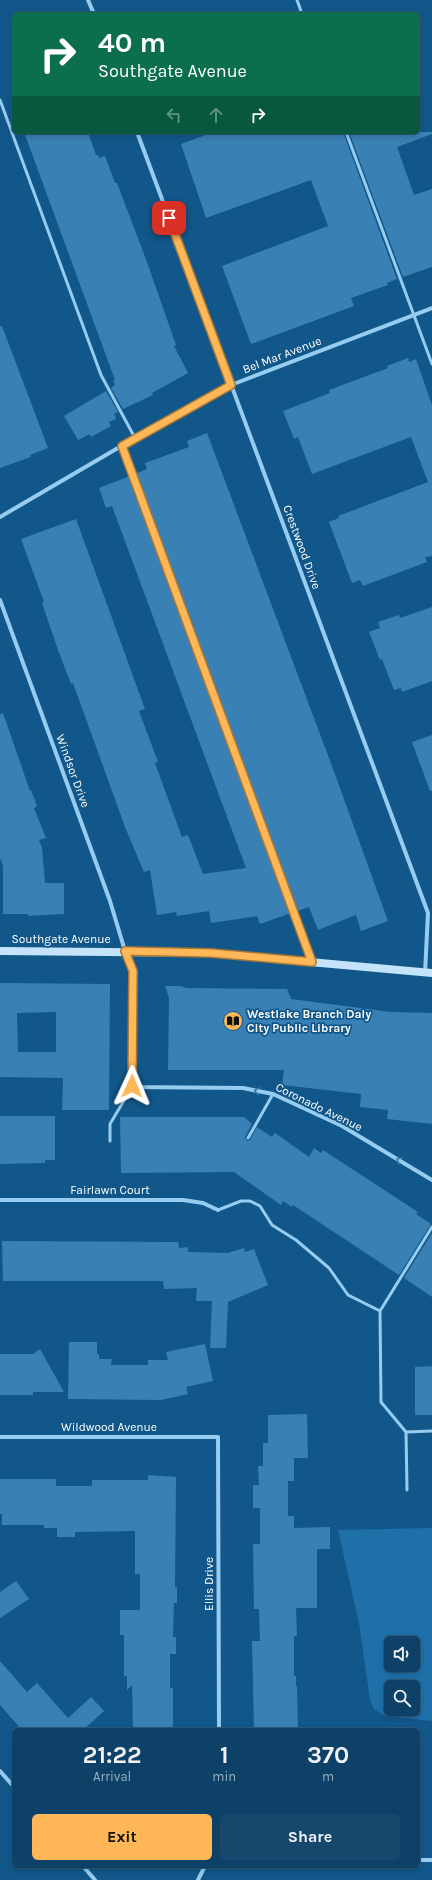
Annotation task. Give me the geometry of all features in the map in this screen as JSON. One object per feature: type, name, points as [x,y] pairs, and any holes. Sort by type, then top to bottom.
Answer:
[{"type":"street","points":[[88,0],[93,12]]},
{"type":"street","name":"Crestwood Drive","points":[[138,134],[428,913],[429,973]]},
{"type":"street","name":"Bel Mar Avenue","points":[[0,518],[135,438],[231,385],[432,308]]},
{"type":"street","name":"Windsor Drive","points":[[0,600],[110,901],[125,951]]},
{"type":"street","name":"Southgate Avenue","points":[[0,951],[211,953],[429,973]]},
{"type":"street","points":[[125,951],[133,971],[132,1086]]},
{"type":"street","name":"Coronado Avenue","points":[[132,1086],[243,1088],[273,1094],[342,1126],[432,1180]]},
{"type":"street","name":"Fairlawn Court","points":[[0,1200],[183,1200],[203,1203],[218,1210]]},
{"type":"street","name":"Wildwood Avenue","points":[[0,1437],[218,1438]]},
{"type":"street","name":"Ellis Drive","points":[[218,1438],[220,1728]]},
{"type":"street","points":[[0,1771],[12,1785]]},
{"type":"street","points":[[420,1860],[432,1860]]},
{"type":"street","points":[[85,1868],[95,1880]]},
{"type":"street","points":[[198,1880],[204,1868]]},
{"type":"lane","points":[[297,0],[301,12]]},
{"type":"lane","points":[[0,100],[12,133]]},
{"type":"lane","points":[[12,134],[101,375],[135,438]]},
{"type":"lane","points":[[347,134],[432,364]]},
{"type":"lane","points":[[122,446],[312,962]]},
{"type":"lane","points":[[110,1141],[110,1124],[132,1086]]},
{"type":"lane","points":[[248,1138],[273,1094]]},
{"type":"lane","points":[[218,1210],[241,1201],[250,1201],[260,1206],[272,1225],[296,1240],[329,1268],[348,1295],[380,1311]]},
{"type":"lane","points":[[407,1490],[406,1432],[381,1402],[380,1311],[432,1227]]},
{"type":"lane","points":[[406,1432],[432,1431]]},
{"type":"shaded area","points":[[432,1528],[432,1721],[385,1716],[420,1716],[420,1680],[384,1680],[384,1715],[374,1709],[370,1700],[359,1623],[338,1530]]},
{"type":"building","points":[[420,132],[432,132],[432,134],[397,147],[414,195],[432,189],[432,267],[403,277],[350,134],[420,134]]},
{"type":"building","points":[[25,134],[89,134],[96,155],[98,155],[99,158],[105,156],[115,183],[117,183],[147,262],[176,345],[174,346],[188,373],[152,393],[153,395],[123,409],[111,388],[115,385],[113,380],[115,380]]},
{"type":"building","points":[[208,134],[344,134],[397,279],[387,283],[388,285],[351,298],[354,306],[251,344],[222,266],[328,226],[311,180],[206,218],[181,144]]},
{"type":"building","points":[[0,326],[2,326],[48,448],[30,455],[31,457],[0,468]]},
{"type":"building","points":[[408,358],[409,362],[416,359],[432,405],[432,556],[425,557],[427,562],[363,586],[360,580],[352,583],[329,522],[339,518],[338,516],[428,482],[411,437],[312,474],[298,437],[294,439],[283,411],[330,393],[329,390],[388,368],[387,366]]},
{"type":"building","points":[[106,391],[118,412],[114,414],[116,419],[109,422],[111,426],[91,437],[90,434],[78,440],[64,416]]},
{"type":"building","points":[[207,433],[332,766],[388,921],[361,931],[356,915],[318,930],[309,907],[297,911],[135,474],[147,469],[145,463],[189,447],[187,441]]},
{"type":"building","points":[[130,476],[291,913],[260,924],[257,916],[211,923],[209,911],[177,916],[176,912],[157,915],[150,870],[144,872],[125,827],[73,683],[71,684],[58,650],[42,603],[44,602],[21,539],[76,519],[145,709],[139,711],[158,762],[155,763],[182,837],[188,835],[203,874],[246,868],[112,506],[106,508],[99,488]]},
{"type":"building","points":[[432,607],[432,681],[402,692],[401,688],[394,690],[382,659],[380,660],[369,632],[380,628],[378,622],[399,615],[400,618]]},
{"type":"building","points":[[3,713],[30,791],[31,790],[37,806],[34,808],[46,838],[39,840],[42,848],[45,883],[64,883],[64,914],[28,916],[28,914],[3,914],[3,866],[0,858],[0,714]]},
{"type":"building","points":[[432,735],[432,791],[430,791],[412,742]]},
{"type":"building","points":[[0,983],[110,984],[109,1110],[62,1110],[63,1078],[0,1077]],"holes":[[[56,1012],[56,1052],[18,1052],[17,1013]]]},
{"type":"building","points":[[165,986],[181,986],[186,988],[287,989],[291,999],[391,1012],[432,1013],[432,1124],[387,1119],[388,1110],[360,1107],[361,1094],[282,1085],[284,1070],[168,1070],[169,998]]},
{"type":"building","points":[[0,1116],[55,1116],[55,1160],[45,1160],[45,1163],[0,1164]]},
{"type":"building","points":[[120,1117],[244,1117],[252,1124],[245,1137],[247,1141],[250,1140],[257,1127],[272,1137],[275,1133],[309,1157],[314,1148],[321,1153],[323,1150],[418,1212],[416,1214],[431,1224],[399,1275],[293,1205],[292,1207],[283,1201],[281,1205],[234,1172],[121,1173]]},
{"type":"building","points":[[432,1233],[432,1297],[404,1278]]},
{"type":"building","points":[[2,1241],[178,1242],[179,1248],[188,1247],[188,1252],[228,1253],[244,1248],[245,1252],[254,1249],[268,1285],[228,1302],[226,1348],[210,1348],[212,1301],[196,1301],[197,1288],[164,1289],[163,1281],[3,1281]]},
{"type":"building","points":[[69,1342],[97,1342],[97,1354],[99,1354],[99,1359],[112,1359],[111,1365],[148,1365],[148,1360],[168,1360],[166,1352],[205,1344],[213,1381],[186,1387],[188,1394],[161,1400],[68,1399]]},
{"type":"building","points":[[40,1349],[64,1392],[33,1392],[33,1395],[0,1395],[0,1354],[33,1354]]},
{"type":"building","points":[[432,1366],[432,1415],[415,1415],[415,1367]]},
{"type":"building","points":[[307,1414],[308,1458],[294,1458],[294,1481],[288,1481],[288,1516],[294,1516],[294,1528],[330,1527],[330,1549],[317,1549],[317,1608],[296,1608],[297,1636],[294,1636],[294,1676],[296,1676],[297,1686],[298,1728],[254,1728],[252,1641],[260,1641],[259,1609],[254,1609],[253,1544],[260,1544],[260,1508],[253,1508],[253,1485],[259,1485],[258,1466],[263,1466],[263,1443],[268,1443],[268,1415]]},
{"type":"building","points":[[148,1475],[176,1477],[175,1587],[177,1587],[177,1603],[174,1603],[173,1637],[176,1637],[176,1654],[170,1654],[170,1688],[173,1688],[173,1728],[133,1728],[132,1685],[127,1690],[127,1676],[124,1676],[124,1635],[120,1635],[120,1610],[140,1610],[140,1574],[135,1574],[135,1531],[75,1532],[75,1537],[57,1537],[57,1528],[44,1528],[44,1525],[2,1525],[2,1514],[0,1514],[0,1479],[56,1479],[56,1486],[92,1486],[92,1480],[148,1480]]},
{"type":"building","points":[[16,1581],[29,1599],[0,1618],[0,1592]]},
{"type":"building","points":[[0,1661],[27,1692],[37,1683],[68,1718],[91,1697],[104,1711],[85,1728],[20,1728],[0,1705]]},
{"type":"place","name":"Westlake Branch Daly City Public Library","points":[[233,1021]]},
{"type":"route","points":[[132,1086],[133,971],[125,951],[211,953],[260,956],[312,962],[122,446],[231,385],[169,218]]}]
